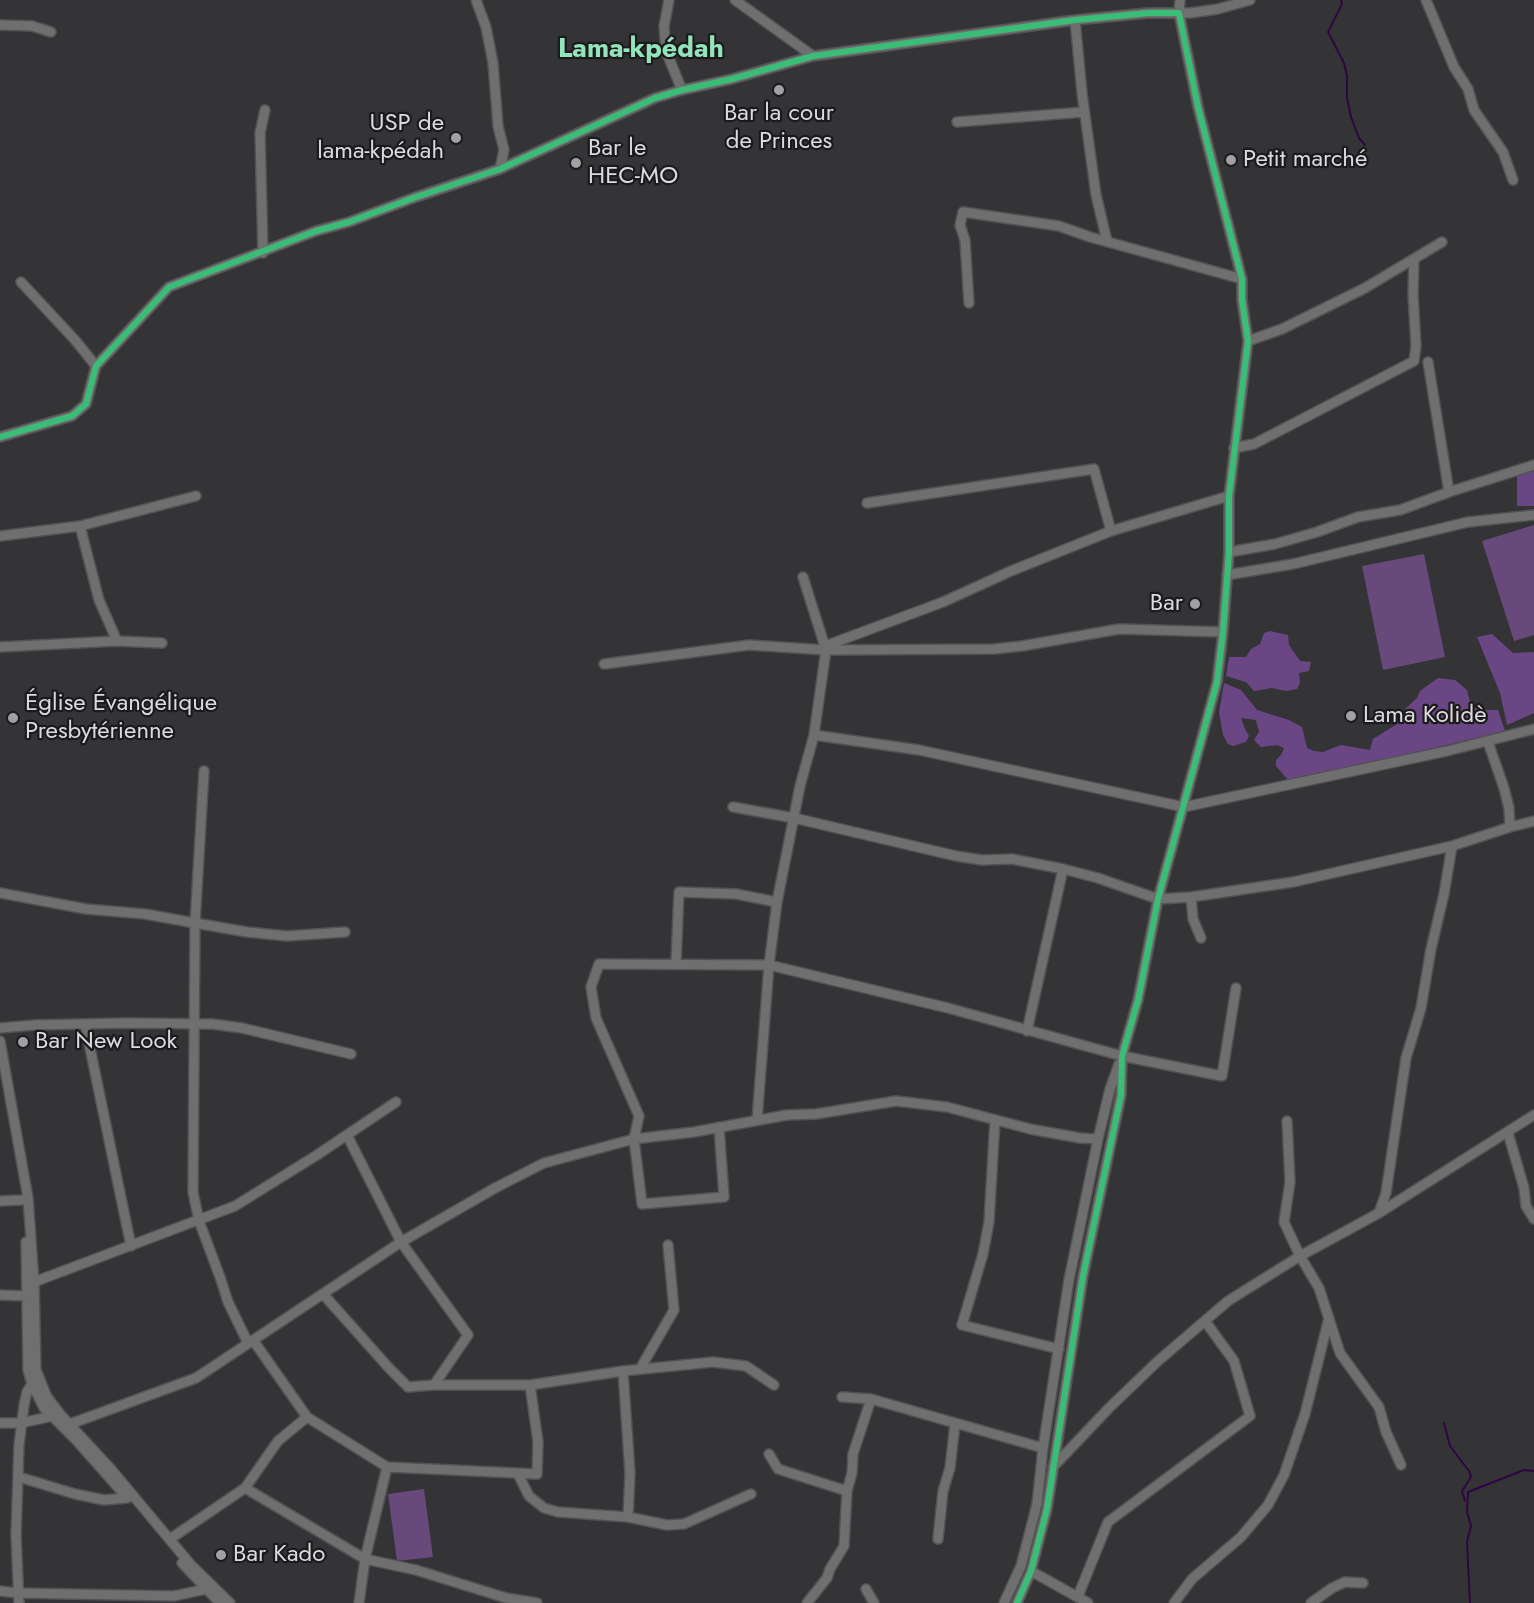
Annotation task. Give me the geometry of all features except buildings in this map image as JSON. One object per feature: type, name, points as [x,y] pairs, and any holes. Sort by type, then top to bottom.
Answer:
[{"type":"street","points":[[476,0],[486,27],[493,63],[498,126],[504,150],[500,169]]},
{"type":"street","points":[[669,0],[664,26],[666,51],[682,90]]},
{"type":"street","points":[[735,0],[813,56]]},
{"type":"street","points":[[1004,1603],[1021,1566],[1037,1504],[1043,1449],[1070,1280],[1098,1139],[1110,1089],[1138,1000],[1158,899],[1218,682],[1229,552],[1229,496],[1248,341],[1242,300],[1242,279],[1198,107],[1179,13],[1180,0]]},
{"type":"street","points":[[0,437],[72,416],[86,404],[96,366],[169,287],[316,231],[349,222],[500,169],[655,98],[732,80],[813,56],[1075,20],[1218,9],[1250,0]]},
{"type":"street","points":[[1426,0],[1454,67],[1468,89],[1474,110],[1503,152],[1513,180]]},
{"type":"street","points":[[1075,20],[1084,112],[1096,195],[1107,241]]},
{"type":"street","points":[[0,25],[32,26],[51,32]]},
{"type":"street","points":[[263,253],[260,133],[265,110]]},
{"type":"street","points":[[957,122],[1084,112]]},
{"type":"street","points":[[969,303],[966,249],[960,225],[963,212],[1059,226],[1242,279]]},
{"type":"street","points":[[1248,341],[1282,329],[1365,288],[1442,242]]},
{"type":"street","points":[[1234,448],[1254,444],[1414,361],[1416,346],[1413,294],[1414,258]]},
{"type":"street","points":[[21,282],[96,366]]},
{"type":"street","points":[[1428,362],[1449,492]]},
{"type":"street","points":[[1229,552],[1286,541],[1358,518],[1400,510],[1534,465]]},
{"type":"street","points":[[867,503],[1094,469],[1111,531]]},
{"type":"street","points":[[0,536],[80,526],[196,496]]},
{"type":"street","points":[[825,648],[943,602],[1011,570],[1111,531],[1229,496]]},
{"type":"street","points":[[1227,575],[1293,564],[1468,522],[1534,515]]},
{"type":"street","points":[[80,526],[99,600],[117,641]]},
{"type":"street","points":[[757,1120],[769,965],[777,902],[814,735],[825,648],[803,577]]},
{"type":"street","points":[[604,664],[748,645],[994,649],[1119,629],[1223,632]]},
{"type":"street","points":[[0,647],[117,641],[162,643]]},
{"type":"street","points":[[814,735],[919,750],[1184,807],[1488,742],[1534,729]]},
{"type":"street","points":[[1488,742],[1504,788],[1509,808],[1510,827]]},
{"type":"street","points":[[204,771],[195,923],[193,1191],[199,1221],[228,1302],[251,1342],[307,1418],[387,1467],[537,1474],[538,1442],[530,1385]]},
{"type":"street","points":[[733,807],[794,818],[956,856],[982,860],[1011,859],[1063,869],[1098,878],[1158,899],[1191,897],[1293,882],[1452,846],[1534,821]]},
{"type":"street","points":[[1379,1214],[1386,1193],[1406,1058],[1421,1008],[1452,846]]},
{"type":"street","points":[[1028,1031],[1063,869]]},
{"type":"street","points":[[676,963],[678,892],[736,894],[777,902]]},
{"type":"street","points":[[0,893],[86,909],[145,914],[247,932],[287,936],[345,932]]},
{"type":"street","points":[[1191,897],[1193,920],[1201,938]]},
{"type":"street","points":[[719,1127],[724,1197],[642,1204],[634,1139],[639,1116],[596,1018],[591,987],[599,964],[769,965],[948,1008],[1122,1056],[1222,1076],[1236,988]]},
{"type":"street","points":[[0,1028],[85,1024],[194,1023],[243,1028],[351,1054]]},
{"type":"street","points":[[85,1024],[131,1246]]},
{"type":"street","points":[[0,1041],[28,1198],[34,1282],[36,1370],[47,1397],[56,1415],[70,1424],[191,1564],[230,1603]]},
{"type":"street","points":[[1017,1603],[1031,1571],[1047,1509],[1083,1276],[1121,1095],[1122,1056]]},
{"type":"street","points":[[0,1076],[22,1200],[28,1370],[32,1384],[38,1398],[56,1415],[186,1569],[220,1603]]},
{"type":"street","points":[[70,1424],[196,1378],[401,1242],[544,1162],[634,1139],[896,1101],[947,1107],[1030,1129],[1098,1139]]},
{"type":"street","points":[[34,1282],[235,1206],[396,1102]]},
{"type":"street","points":[[1053,1467],[1125,1392],[1228,1301],[1300,1256],[1379,1214],[1534,1115]]},
{"type":"street","points":[[995,1120],[989,1222],[983,1254],[962,1325],[1059,1349]]},
{"type":"street","points":[[1287,1121],[1290,1182],[1284,1222],[1319,1288],[1340,1353],[1379,1407],[1386,1432],[1401,1465]]},
{"type":"street","points":[[1508,1133],[1524,1188],[1526,1206],[1534,1219]]},
{"type":"street","points":[[347,1135],[401,1242],[468,1335],[434,1385]]},
{"type":"street","points":[[0,1201],[22,1200]]},
{"type":"street","points":[[640,1369],[674,1310],[668,1245]]},
{"type":"street","points":[[323,1294],[408,1388],[434,1385],[530,1385],[623,1371],[713,1362],[746,1366],[774,1385]]},
{"type":"street","points":[[0,1295],[27,1296]]},
{"type":"street","points":[[1174,1603],[1192,1579],[1241,1537],[1268,1505],[1279,1485],[1305,1414],[1329,1318]]},
{"type":"street","points":[[1078,1596],[1108,1522],[1250,1416],[1234,1362],[1205,1321]]},
{"type":"street","points":[[623,1371],[630,1473],[628,1517]]},
{"type":"street","points":[[19,1603],[15,1535],[21,1423],[27,1392],[32,1384]]},
{"type":"street","points":[[842,1397],[871,1399],[1043,1449]]},
{"type":"street","points":[[807,1603],[827,1578],[844,1546],[847,1491],[852,1473],[853,1454],[871,1399]]},
{"type":"street","points":[[0,1423],[21,1423],[56,1415]]},
{"type":"street","points":[[170,1539],[245,1488],[278,1441],[307,1418]]},
{"type":"street","points":[[938,1539],[943,1491],[950,1468],[954,1424]]},
{"type":"street","points":[[769,1454],[778,1469],[847,1491]]},
{"type":"street","points":[[359,1603],[365,1559],[387,1467]]},
{"type":"street","points":[[518,1474],[529,1496],[544,1508],[558,1512],[628,1517],[668,1525],[684,1524],[751,1494]]},
{"type":"street","points":[[19,1477],[104,1500],[127,1498]]},
{"type":"street","points":[[245,1488],[365,1559],[416,1570],[506,1598],[537,1603]]},
{"type":"street","points":[[1031,1571],[1088,1603]]},
{"type":"street","points":[[1311,1603],[1345,1582],[1363,1582]]},
{"type":"street","points":[[0,1591],[174,1596],[206,1589]]},
{"type":"street","points":[[866,1589],[874,1603]]},
{"type":"shaded area","points":[[1534,469],[1534,506],[1517,506],[1517,476]]},
{"type":"shaded area","points":[[1534,525],[1534,635],[1514,641],[1482,541]]},
{"type":"shaded area","points":[[1424,554],[1445,657],[1383,670],[1362,566]]},
{"type":"shaded area","points":[[1270,631],[1288,635],[1289,645],[1300,661],[1311,662],[1309,671],[1299,673],[1300,683],[1297,689],[1286,691],[1272,688],[1254,691],[1246,682],[1226,676],[1229,657],[1246,657],[1251,649],[1260,644],[1264,633]]},
{"type":"shaded area","points":[[1492,634],[1513,653],[1534,652],[1534,713],[1507,725],[1500,693],[1477,637]]},
{"type":"shaded area","points":[[1438,678],[1455,680],[1467,690],[1471,706],[1480,710],[1498,710],[1505,731],[1337,771],[1288,780],[1276,766],[1276,760],[1284,748],[1277,745],[1261,747],[1254,740],[1259,732],[1256,720],[1241,718],[1249,736],[1246,742],[1233,746],[1228,744],[1223,735],[1219,712],[1224,683],[1241,690],[1257,710],[1289,720],[1302,727],[1307,748],[1323,752],[1341,745],[1370,750],[1373,739],[1397,724],[1404,710],[1417,698],[1420,691]]},
{"type":"shaded area","points":[[424,1489],[433,1557],[397,1561],[388,1494]]},
{"type":"waterway","points":[[1341,0],[1342,4],[1328,32],[1344,63],[1351,117],[1359,138],[1365,145]]},
{"type":"waterway","points":[[1444,1423],[1450,1446],[1471,1477],[1462,1491],[1465,1501]]},
{"type":"waterway","points":[[1470,1603],[1467,1542],[1471,1526],[1467,1512],[1468,1492],[1524,1470],[1534,1471]]},
{"type":"cycle path","points":[[0,437],[72,416],[86,404],[96,366],[169,287],[316,231],[349,222],[500,169],[655,98],[813,56],[1075,20],[1148,13],[1179,13],[1198,107],[1242,279],[1242,300],[1248,341],[1229,496],[1229,552],[1223,632],[1217,682],[1158,899],[1138,1000],[1122,1056],[1121,1095],[1083,1276],[1047,1509],[1031,1571],[1017,1603]]},
{"type":"place","name":"Bar la cour de Princes","points":[[779,90]]},
{"type":"place","name":"USP de lama-kpédah","points":[[456,138]]},
{"type":"place","name":"Petit marché","points":[[1231,160]]},
{"type":"place","name":"Bar le HEC-MO","points":[[576,163]]},
{"type":"place","name":"Bar","points":[[1195,604]]},
{"type":"place","name":"Lama Kolidè","points":[[1351,716]]},
{"type":"place","name":"Église Évangélique Presbytérienne","points":[[13,718]]},
{"type":"place","name":"Bar New Look","points":[[23,1042]]},
{"type":"place","name":"Bar Kado","points":[[221,1555]]},
{"type":"district","name":"Lama-kpédah","points":[[641,50]]}]
